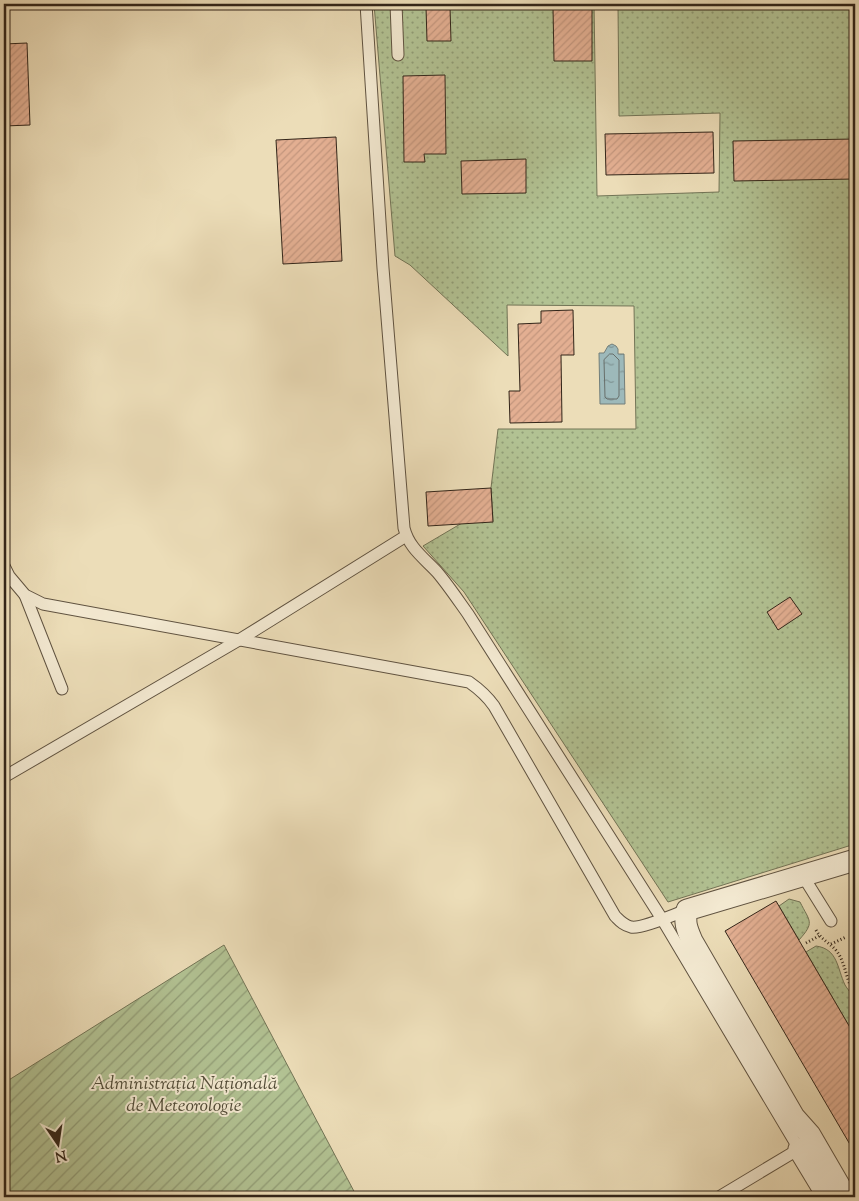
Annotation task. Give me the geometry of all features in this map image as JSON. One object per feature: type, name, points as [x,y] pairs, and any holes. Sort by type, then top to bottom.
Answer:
[{"type":"street","points":[[846,1197],[810,1135],[794,1117],[692,941],[685,919],[687,910],[855,860]]},
{"type":"street","points":[[799,1149],[828,1197]]},
{"type":"lane","points":[[366,4],[383,268],[406,536],[415,551],[437,572],[468,614],[662,920],[799,1149],[719,1197]]},
{"type":"lane","points":[[396,4],[398,55]]},
{"type":"lane","points":[[4,777],[239,640],[406,536]]},
{"type":"lane","points":[[4,566],[9,576],[25,595],[62,689]]},
{"type":"lane","points":[[25,595],[43,604],[469,682],[488,697],[494,706],[615,916],[621,923],[633,927],[662,920],[687,910]]},
{"type":"lane","points":[[803,876],[831,921]]},
{"type":"path","points":[[816,929],[819,936],[831,944],[842,961],[855,994]]},
{"type":"path","points":[[806,943],[819,936]]},
{"type":"path","points":[[831,944],[846,937]]},
{"type":"green space","points":[[374,4],[594,4],[597,196],[719,192],[720,113],[619,116],[618,5],[855,4],[855,844],[668,902],[464,592],[423,546],[462,523],[493,521],[491,488],[498,429],[636,429],[634,306],[507,305],[508,356],[410,265],[395,256]]},
{"type":"green space","points":[[789,899],[800,902],[809,922],[807,929],[799,940],[779,906]]},
{"type":"green space","name":"Administrația Națională de Meteorologie","points":[[224,945],[357,1197],[4,1197],[4,1083]]},
{"type":"green space","points":[[816,946],[829,951],[833,955],[845,985],[852,995],[855,1007],[855,1022],[849,1026],[806,952]]},
{"type":"water","points":[[612,344],[618,349],[618,354],[624,354],[625,404],[600,404],[599,353],[604,353],[608,346]]},
{"type":"building","points":[[426,7],[450,7],[451,41],[427,41]]},
{"type":"building","points":[[553,7],[592,7],[592,61],[554,61]]},
{"type":"building","points":[[27,43],[30,125],[4,126],[4,44]]},
{"type":"building","points":[[445,75],[446,154],[424,154],[425,162],[404,162],[403,76]]},
{"type":"building","points":[[713,132],[714,173],[606,175],[605,134]]},
{"type":"building","points":[[336,137],[342,261],[283,264],[276,140]]},
{"type":"building","points":[[855,139],[855,179],[734,181],[733,141]]},
{"type":"building","points":[[526,159],[526,193],[462,194],[461,161]]},
{"type":"building","points":[[573,310],[574,355],[561,355],[562,422],[510,423],[509,391],[520,391],[518,324],[541,323],[541,311]]},
{"type":"building","points":[[491,488],[493,522],[428,526],[426,492]]},
{"type":"building","points":[[790,597],[802,614],[778,630],[767,612]]},
{"type":"building","points":[[776,901],[855,1036],[855,1153],[725,931]]}]
